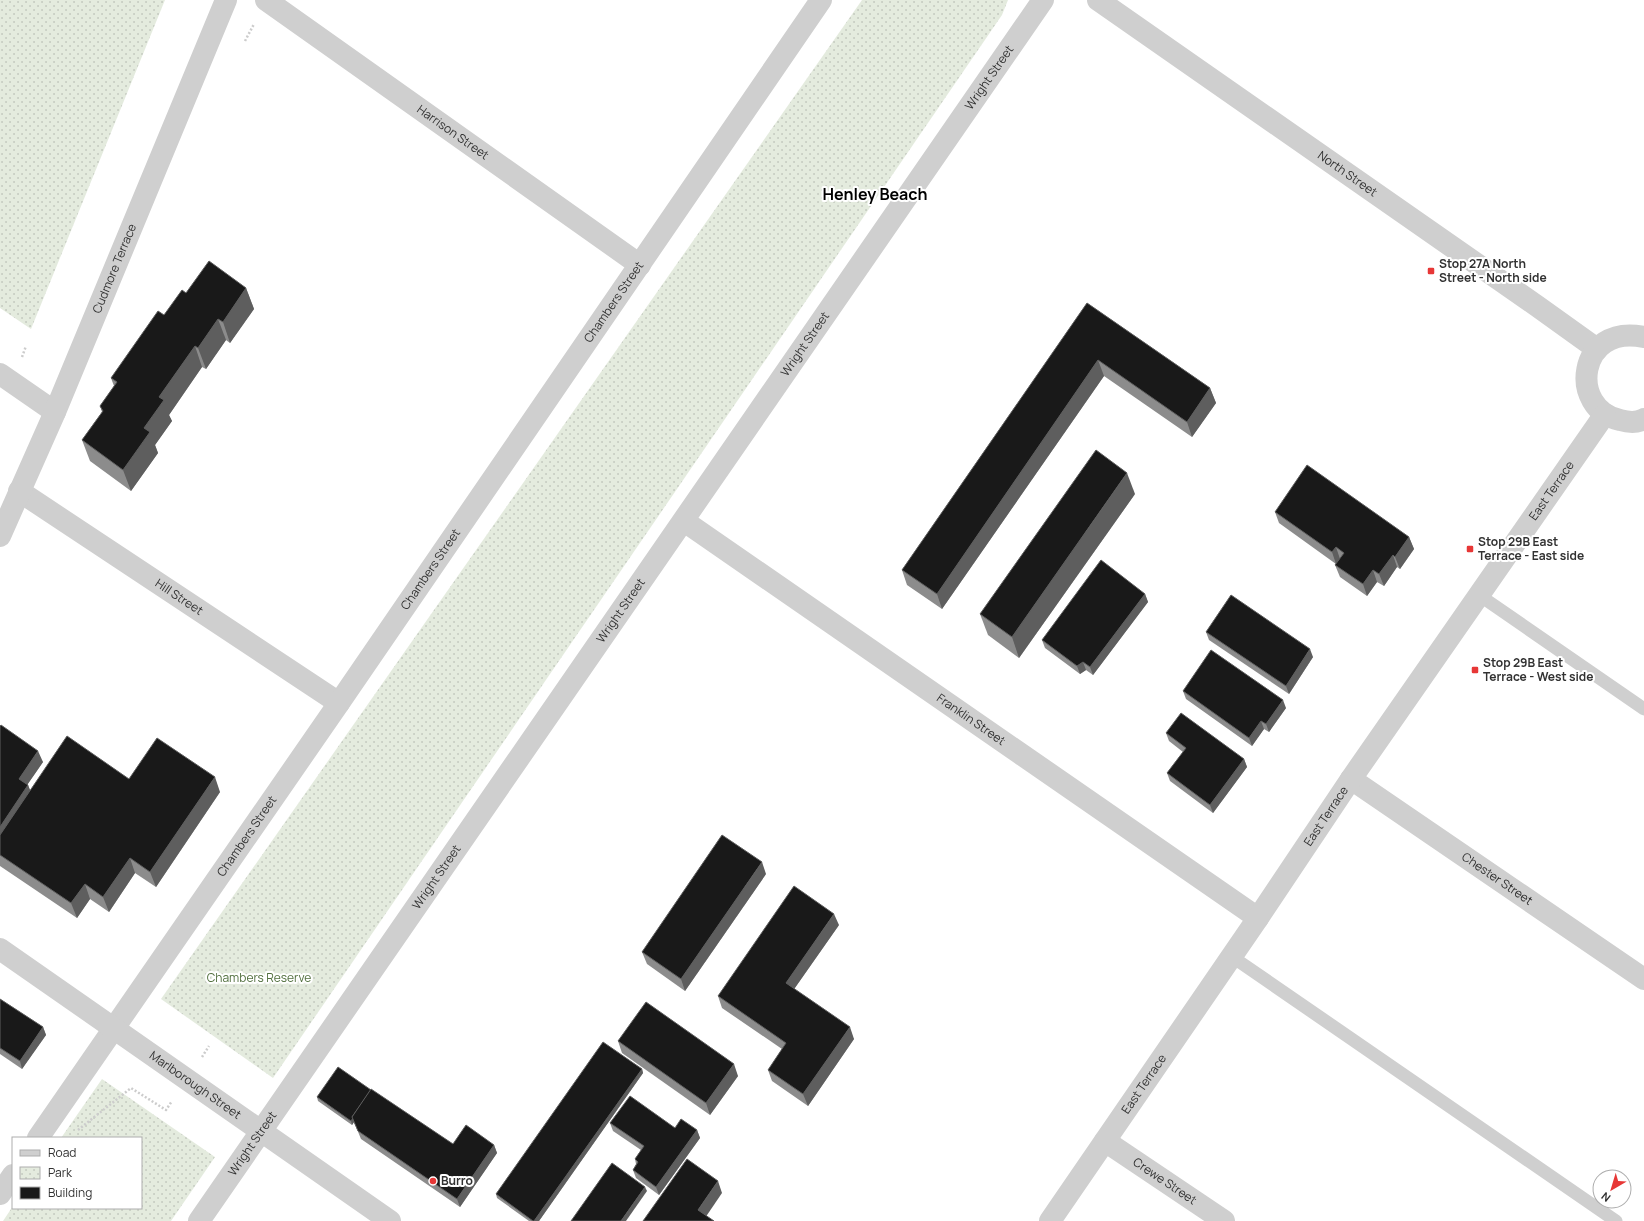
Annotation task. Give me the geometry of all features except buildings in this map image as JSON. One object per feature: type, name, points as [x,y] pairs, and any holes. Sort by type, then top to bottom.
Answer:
[{"type":"street","name":"Cudmore Terrace","points":[[0,536],[55,412],[226,0]]},
{"type":"street","name":"Harrison Street","points":[[266,0],[640,264]]},
{"type":"street","name":"Chambers Street","points":[[39,1137],[339,703],[821,0]]},
{"type":"street","name":"Wright Street","points":[[199,1221],[1043,0]]},
{"type":"street","name":"North Street","points":[[1098,0],[1531,301],[1597,349]]},
{"type":"street","points":[[1644,337],[1629,334],[1619,335],[1609,339],[1597,349],[1586,372],[1588,391],[1595,404],[1605,414],[1615,419],[1627,422],[1644,420]]},
{"type":"street","points":[[0,374],[55,412]]},
{"type":"street","name":"East Terrace","points":[[1050,1221],[1258,918],[1351,779],[1605,414]]},
{"type":"street","name":"Hill Street","points":[[19,491],[339,703]]},
{"type":"street","name":"Franklin Street","points":[[684,521],[1258,918]]},
{"type":"street","name":"Chester Street","points":[[1351,779],[1644,979]]},
{"type":"street","name":"Marlborough Street","points":[[0,949],[390,1221]]},
{"type":"street","name":"Crewe Street","points":[[1106,1141],[1224,1221]]},
{"type":"street","points":[[0,1194],[12,1176]]},
{"type":"lane","points":[[1479,595],[1644,709]]},
{"type":"lane","points":[[1231,956],[1616,1221]]},
{"type":"path","points":[[201,1058],[210,1046]]},
{"type":"path","points":[[74,1133],[131,1088],[166,1110],[171,1102]]},
{"type":"green space","points":[[0,0],[165,0],[31,329],[0,308]]},
{"type":"green space","name":"Chambers Reserve","points":[[862,0],[1008,0],[1002,15],[273,1078],[161,999]]},
{"type":"green space","points":[[102,1079],[215,1157],[171,1221],[3,1221],[12,1208],[12,1209],[142,1209],[142,1137],[62,1137]]},
{"type":"place","name":"Stop 27A North Street - North side","points":[[1431,271]]},
{"type":"place","name":"Stop 29B East Terrace - East side","points":[[1470,549]]},
{"type":"place","name":"Stop 29B East Terrace - West side","points":[[1475,670]]},
{"type":"place","name":"Burro","points":[[433,1181]]},
{"type":"district","name":"Henley Beach","points":[[875,194]]}]
